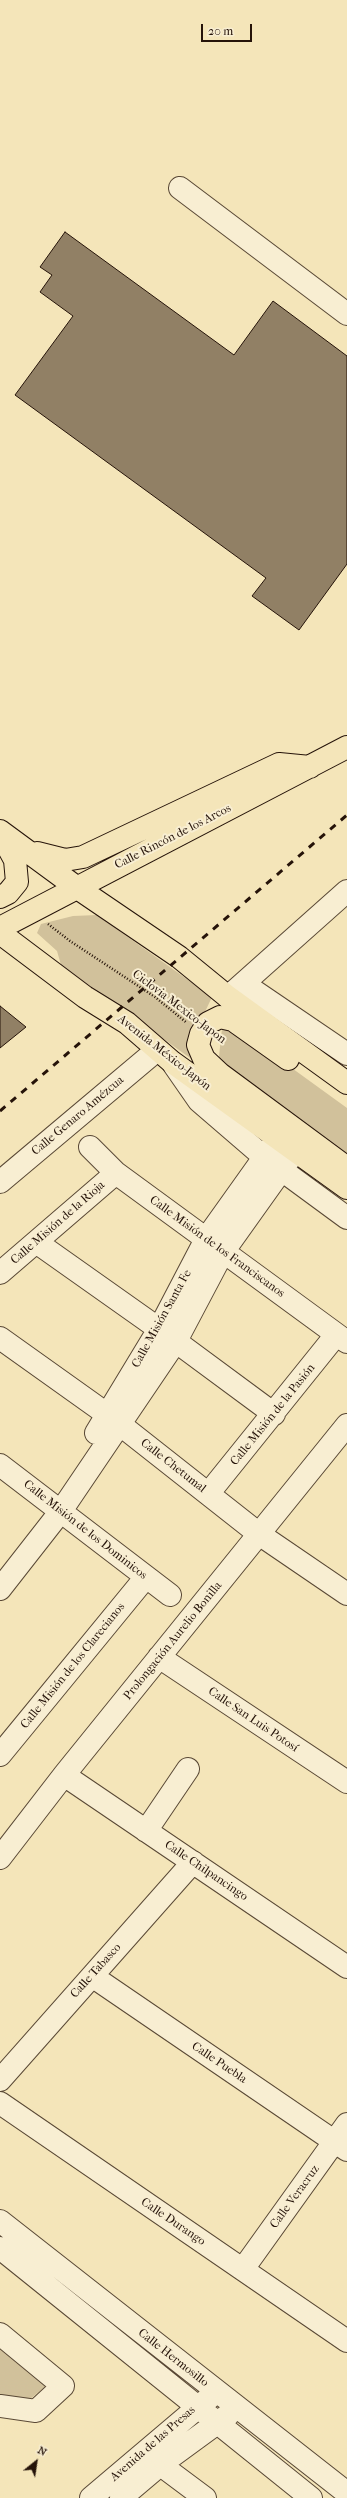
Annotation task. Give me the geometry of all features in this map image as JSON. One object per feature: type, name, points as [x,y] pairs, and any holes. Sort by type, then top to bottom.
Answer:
[{"type":"main road","name":"Calle Rincón de los Arcos","points":[[0,928],[76,887],[347,747]]},
{"type":"main road","points":[[24,849],[65,860],[83,857],[279,764],[310,766]]},
{"type":"main road","points":[[0,832],[76,887],[179,957],[236,990],[347,1083]]},
{"type":"main road","points":[[0,832],[6,840],[15,860],[16,882],[8,893],[0,897]]},
{"type":"main road","name":"Avenida México-Japón","points":[[0,933],[86,997],[127,1023],[164,1056],[347,1188]]},
{"type":"main road","points":[[347,1099],[233,1020],[220,1017],[208,1022],[201,1034],[198,1045],[204,1059],[220,1074],[347,1168]]},
{"type":"street","points":[[180,188],[347,314]]},
{"type":"street","points":[[347,891],[236,990],[347,1054]]},
{"type":"street","points":[[164,1056],[199,1101],[264,1157],[347,1218]]},
{"type":"street","name":"Calle Genaro Amézcua","points":[[0,1182],[164,1056]]},
{"type":"street","name":"Calle Misión Santa Fe","points":[[56,1507],[167,1335],[214,1246],[264,1157],[287,1144]]},
{"type":"street","name":"Calle Misión Santa Fe","points":[[214,1246],[282,1170],[287,1144]]},
{"type":"street","name":"Calle Misión de los Franciscanos","points":[[90,1147],[116,1173],[342,1338]]},
{"type":"street","name":"Calle Misión de la Rioja","points":[[0,1273],[116,1173]]},
{"type":"street","points":[[36,1242],[167,1335],[274,1414]]},
{"type":"street","name":"Calle Chetumal","points":[[0,1338],[114,1419],[259,1534],[347,1594]]},
{"type":"street","name":"Calle Misión de la Pasión","points":[[208,1494],[274,1414],[342,1338]]},
{"type":"street","name":"Prolongación Aurelio Bonilla","points":[[0,1858],[64,1775],[347,1425]]},
{"type":"street","name":"Calle Misión de los Dominicos","points":[[0,1465],[170,1595]]},
{"type":"street","points":[[0,1565],[56,1507]]},
{"type":"street","points":[[0,1589],[56,1507]]},
{"type":"street","name":"Calle Misión de los Clarecianos","points":[[0,1755],[146,1577]]},
{"type":"street","name":"Calle San Luis Potosí","points":[[160,1657],[347,1782]]},
{"type":"street","points":[[146,1831],[188,1769]]},
{"type":"street","name":"Calle Chilpancingo","points":[[64,1775],[347,1967]]},
{"type":"street","name":"Calle Tabasco","points":[[0,2080],[193,1862]]},
{"type":"street","name":"Calle Puebla","points":[[92,1976],[343,2138]]},
{"type":"street","name":"Calle Durango","points":[[0,2103],[347,2340]]},
{"type":"street","name":"Calle Veracruz","points":[[243,2269],[343,2138]]},
{"type":"street","name":"Calle Hermosillo","points":[[0,2221],[216,2392],[347,2493]]},
{"type":"street","name":"Calle Hermosillo","points":[[0,2248],[197,2406],[217,2424],[311,2498]]},
{"type":"street","points":[[0,2334],[63,2386],[36,2411],[0,2406]]},
{"type":"street","name":"Avenida de las Presas","points":[[121,2498],[197,2406],[216,2392]]},
{"type":"street","name":"Avenida de las Presas","points":[[91,2498],[153,2459],[217,2424],[237,2408]]},
{"type":"street","points":[[153,2459],[205,2498]]},
{"type":"path","name":"Ciclovia Mexico-Japon","points":[[32,911],[70,941],[156,998],[201,1034]]},
{"type":"shaded area","points":[[97,915],[212,997],[203,1016],[197,1063],[61,965],[57,951],[37,933],[41,924],[73,916]]},
{"type":"shaded area","points":[[227,1026],[242,1032],[347,1108],[347,1159],[220,1065],[219,1056],[222,1029]]},
{"type":"shaded area","points":[[0,2346],[47,2385],[29,2400],[0,2396]]},
{"type":"building","points":[[65,232],[234,355],[273,301],[347,356],[347,564],[299,630],[252,596],[266,578],[15,395],[73,316],[40,292],[52,275],[40,267]]},
{"type":"building","points":[[0,1006],[26,1027],[0,1048]]},
{"type":"railway","points":[[0,1111],[347,815]]}]
